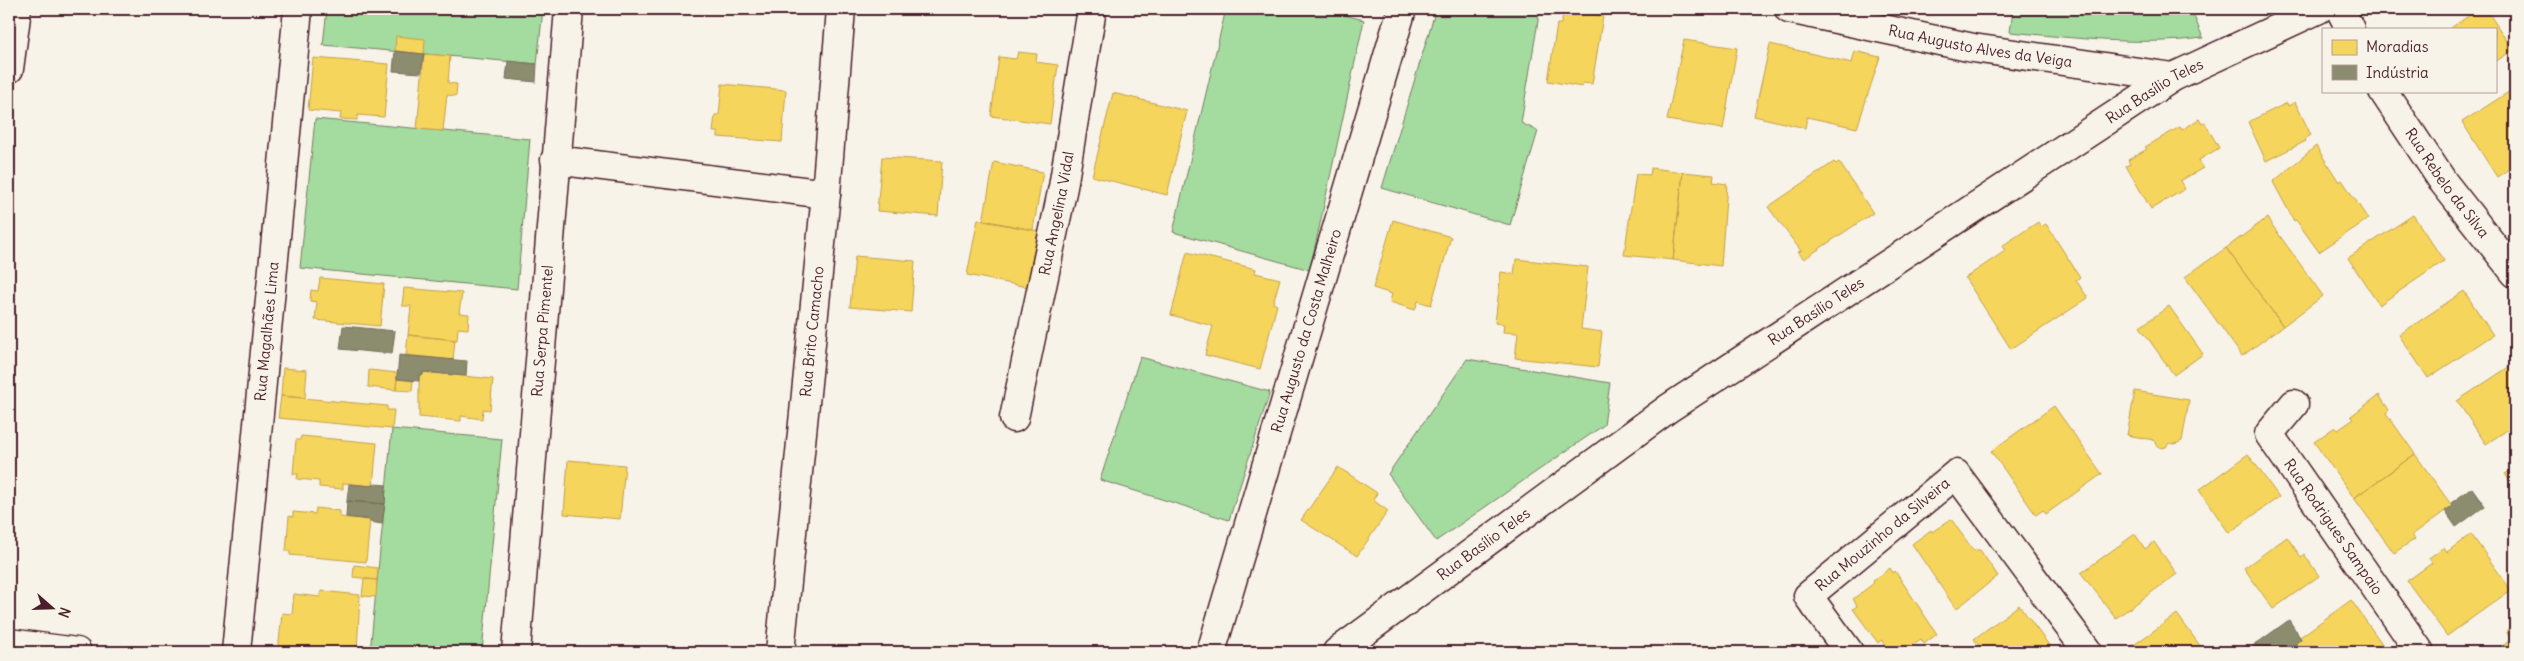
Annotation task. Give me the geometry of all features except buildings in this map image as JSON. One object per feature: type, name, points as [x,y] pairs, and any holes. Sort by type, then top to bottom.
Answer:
[{"type":"street","points":[[9,68],[17,9]]},
{"type":"street","name":"Rua Magalhães Lima","points":[[236,652],[298,9]]},
{"type":"street","name":"Rua Serpa Pimentel","points":[[516,652],[555,160],[569,9]]},
{"type":"street","name":"Rua Brito Camacho","points":[[780,652],[826,194],[841,9]]},
{"type":"street","name":"Rua Angelina Vidal","points":[[1014,418],[1063,187],[1092,9]]},
{"type":"street","name":"Rua Augusto da Costa Malheiro","points":[[1211,652],[1402,9]]},
{"type":"street","name":"Rua Augusto Alves da Veiga","points":[[1789,9],[1973,48],[2172,77]]},
{"type":"street","name":"Rua Basílio Teles","points":[[1337,652],[1669,408],[2172,77],[2319,9]]},
{"type":"street","points":[[2340,9],[2350,28]]},
{"type":"street","name":"Rua Rebelo da Silva","points":[[2384,92],[2444,183],[2515,273]]},
{"type":"street","points":[[555,160],[826,194]]},
{"type":"street","name":"Rua Rodrigues Sampaio","points":[[2294,404],[2270,434],[2420,652]]},
{"type":"street","name":"Rua Mouzinho da Silveira","points":[[1848,652],[1808,596],[1956,474],[2088,652]]},
{"type":"street","points":[[9,643],[77,652]]},
{"type":"green space","points":[[327,9],[543,9],[537,64],[323,45]]},
{"type":"green space","points":[[1226,9],[1321,9],[1364,20],[1310,270],[1173,232]]},
{"type":"green space","points":[[1436,9],[1540,9],[1521,123],[1538,131],[1510,225],[1382,188]]},
{"type":"green space","points":[[2013,9],[2191,9],[2203,38],[2131,41],[2082,39],[2010,32]]},
{"type":"green space","points":[[315,119],[530,139],[517,289],[300,268]]},
{"type":"green space","points":[[1140,357],[1270,392],[1229,520],[1100,480]]},
{"type":"green space","points":[[1467,359],[1610,383],[1604,425],[1436,541],[1388,474]]},
{"type":"green space","points":[[392,429],[502,439],[482,652],[370,652]]}]
